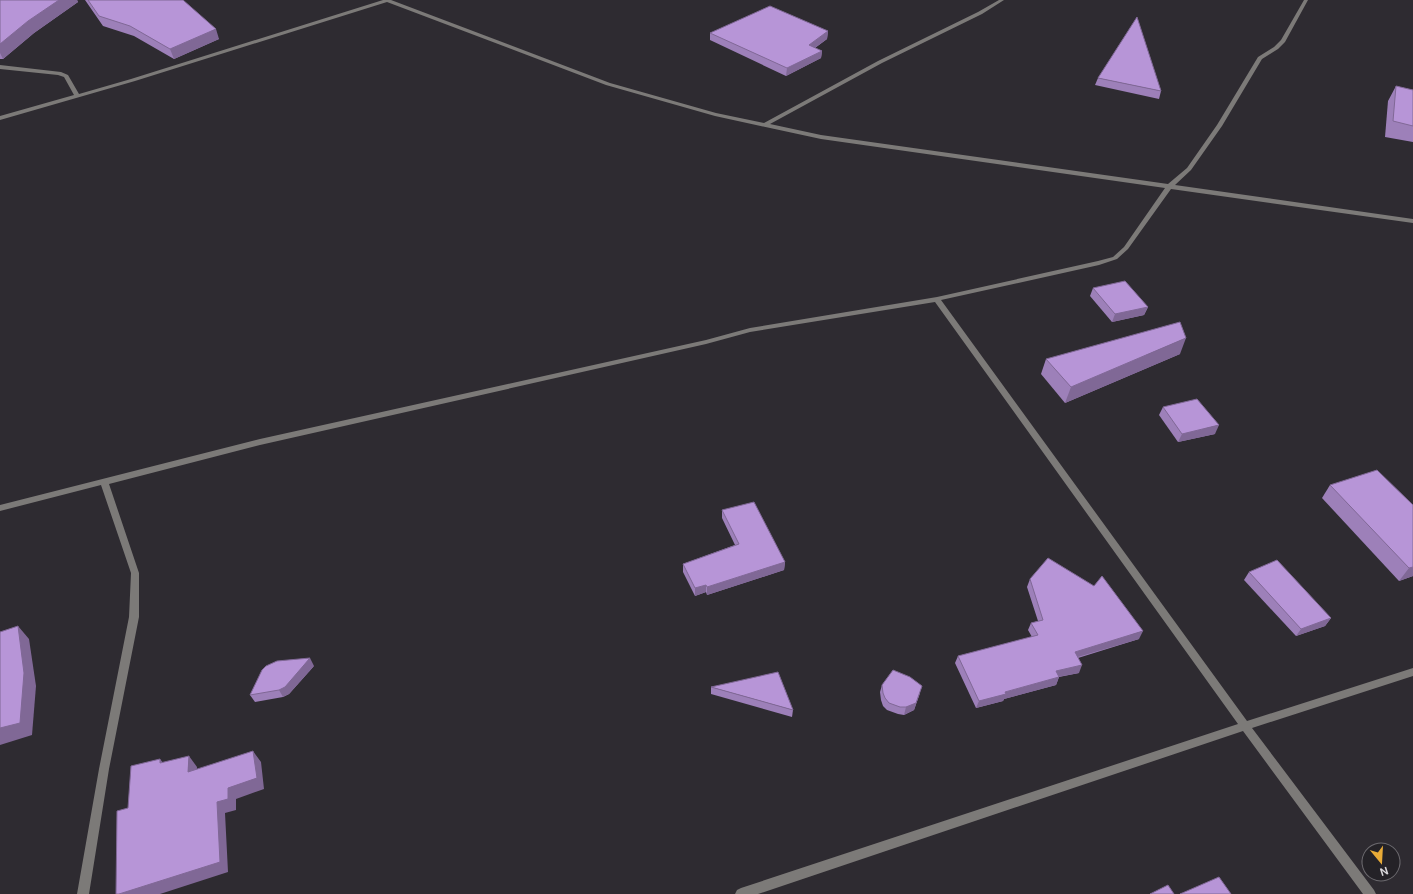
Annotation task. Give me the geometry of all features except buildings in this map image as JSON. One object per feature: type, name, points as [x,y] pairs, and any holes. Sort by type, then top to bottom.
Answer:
[{"type":"street","points":[[0,118],[133,80],[388,0],[608,84],[715,114],[821,138],[1413,221]]},
{"type":"street","points":[[764,125],[880,62],[980,13],[1002,0]]},
{"type":"street","points":[[0,508],[260,442],[699,344],[750,330],[937,299],[1099,263],[1115,258],[1126,248],[1169,187],[1189,170],[1220,125],[1260,58],[1276,48],[1283,41],[1306,0]]},
{"type":"street","points":[[0,67],[60,73],[66,76],[76,96]]},
{"type":"street","points":[[937,299],[1245,726],[1370,894]]},
{"type":"street","points":[[84,894],[104,769],[134,617],[135,572],[104,482]]},
{"type":"street","points":[[741,894],[1245,726],[1413,672]]}]
